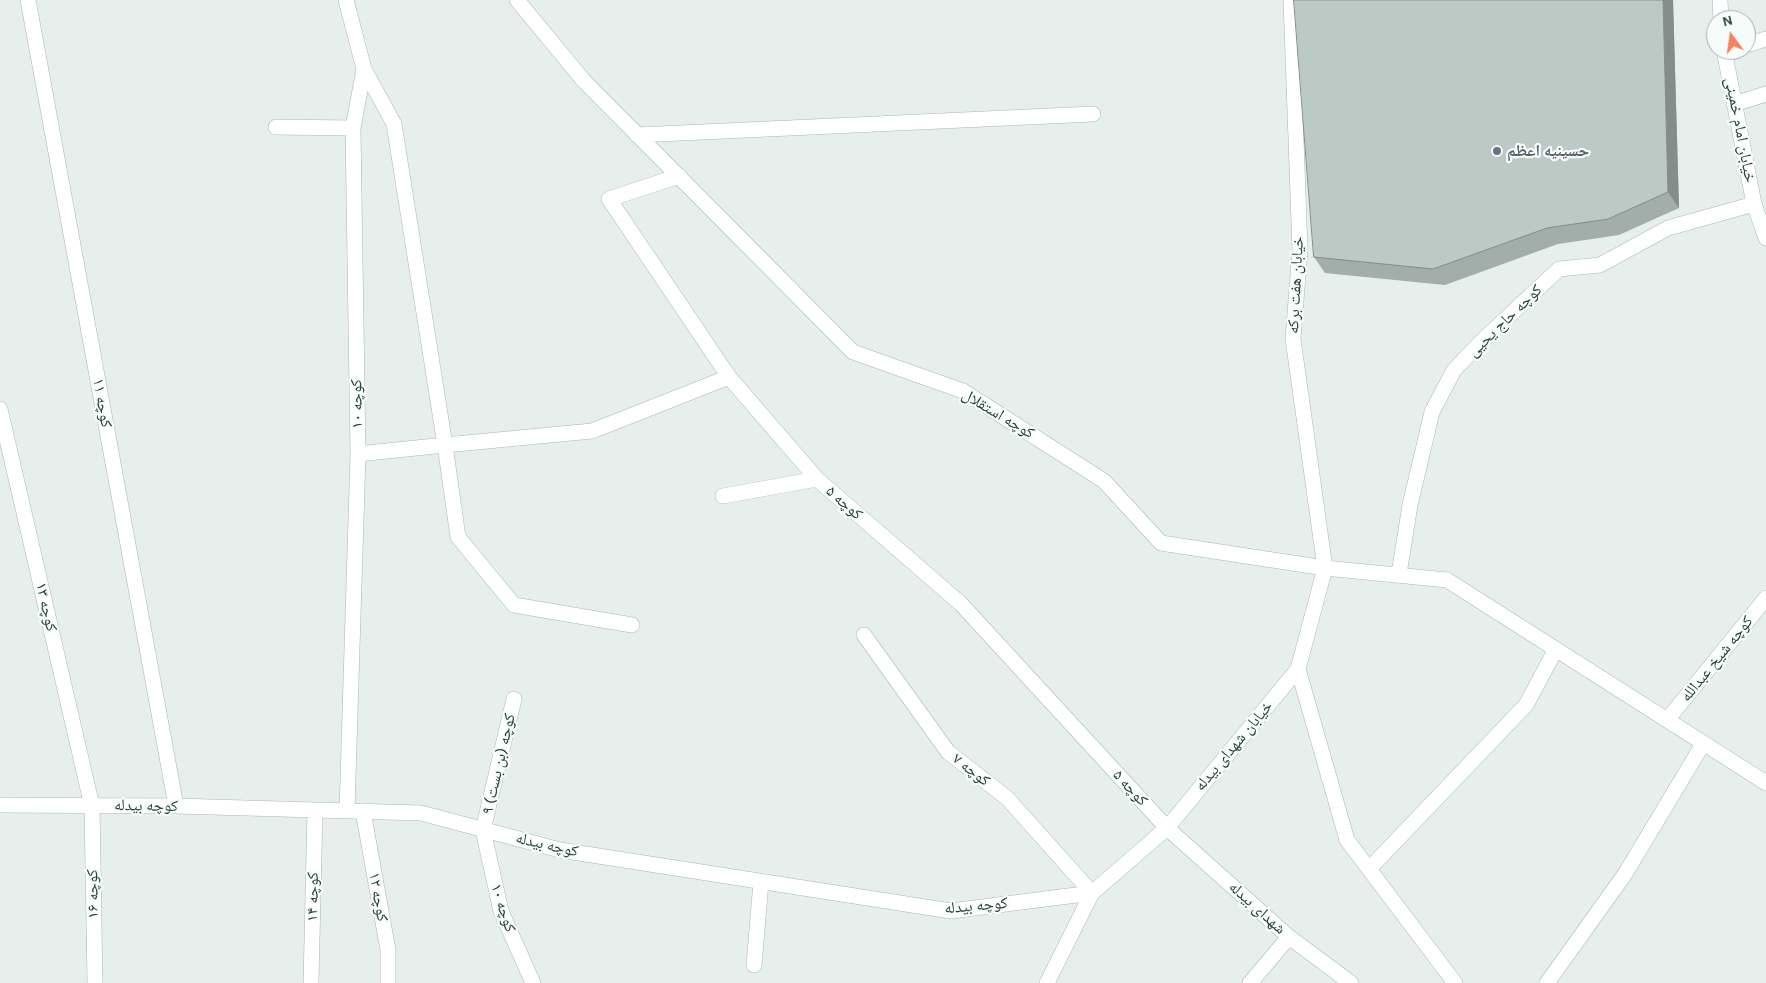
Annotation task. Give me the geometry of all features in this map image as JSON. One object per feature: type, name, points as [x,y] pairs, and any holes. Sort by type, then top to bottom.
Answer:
[{"type":"street","name":"کوچه ۱۱","points":[[28,0],[176,806]]},
{"type":"street","name":"کوچه ۱۰","points":[[346,0],[364,69],[353,128],[358,454],[347,811]]},
{"type":"street","name":"کوچه استقلال","points":[[517,0],[584,82],[853,352],[963,391],[1104,481],[1161,543],[1325,568],[1447,580],[1766,783]]},
{"type":"street","name":"خیابان هفت برکه","points":[[1291,0],[1300,250],[1293,340],[1325,568]]},
{"type":"street","name":"خیابان امام خمینی","points":[[1727,60],[1754,204],[1766,238]]},
{"type":"street","points":[[364,69],[394,124],[458,537],[514,605],[632,625]]},
{"type":"street","points":[[1734,104],[1766,94]]},
{"type":"street","points":[[637,135],[1093,114]]},
{"type":"street","points":[[276,127],[353,128]]},
{"type":"street","name":"کوچه ۵","points":[[679,176],[608,199],[729,377],[817,480],[961,604],[1166,828]]},
{"type":"street","name":"کوچه حاج یحیی","points":[[1400,574],[1410,506],[1432,412],[1454,370],[1482,340],[1559,269],[1600,265],[1668,228],[1754,204]]},
{"type":"street","points":[[358,454],[445,444],[592,432],[729,377]]},
{"type":"street","name":"کوچه ۱۳","points":[[0,408],[92,806]]},
{"type":"street","points":[[723,496],[817,480]]},
{"type":"street","name":"خیابان شهدای بیدله","points":[[1092,893],[1166,828],[1298,669],[1325,568]]},
{"type":"street","name":"کوچه شیخ عبدالله","points":[[1667,720],[1766,598]]},
{"type":"street","name":"کوچه ۷","points":[[864,635],[948,752],[1007,798],[1092,893]]},
{"type":"street","points":[[1369,869],[1526,705],[1556,649]]},
{"type":"street","points":[[1298,669],[1347,840],[1455,983]]},
{"type":"street","name":"کوچه (بن بست) ۹","points":[[483,830],[514,699]]},
{"type":"street","points":[[1547,983],[1624,874],[1703,744]]},
{"type":"street","name":"کوچه بیدله","points":[[0,805],[176,806],[421,813],[560,850],[951,912],[1092,893]]},
{"type":"street","name":"کوچه ۱۶","points":[[92,806],[94,983]]},
{"type":"street","name":"کوچه ۱۴","points":[[311,983],[315,811]]},
{"type":"street","name":"کوچه ۱۲","points":[[362,811],[388,950],[388,983]]},
{"type":"street","name":"شهدای بیدله","points":[[1166,828],[1289,937],[1351,983]]},
{"type":"street","name":"کوچه ۱۰","points":[[483,830],[501,911],[533,983]]},
{"type":"street","points":[[754,965],[761,882]]},
{"type":"street","points":[[1047,983],[1092,893]]},
{"type":"street","points":[[1250,983],[1289,937]]},
{"type":"building","name":"حسینیه اعظم","points":[[1294,0],[1663,0],[1668,192],[1608,219],[1547,228],[1433,269],[1314,257]]},
{"type":"place","name":"حسینیه اعظم","points":[[1497,151]]}]
